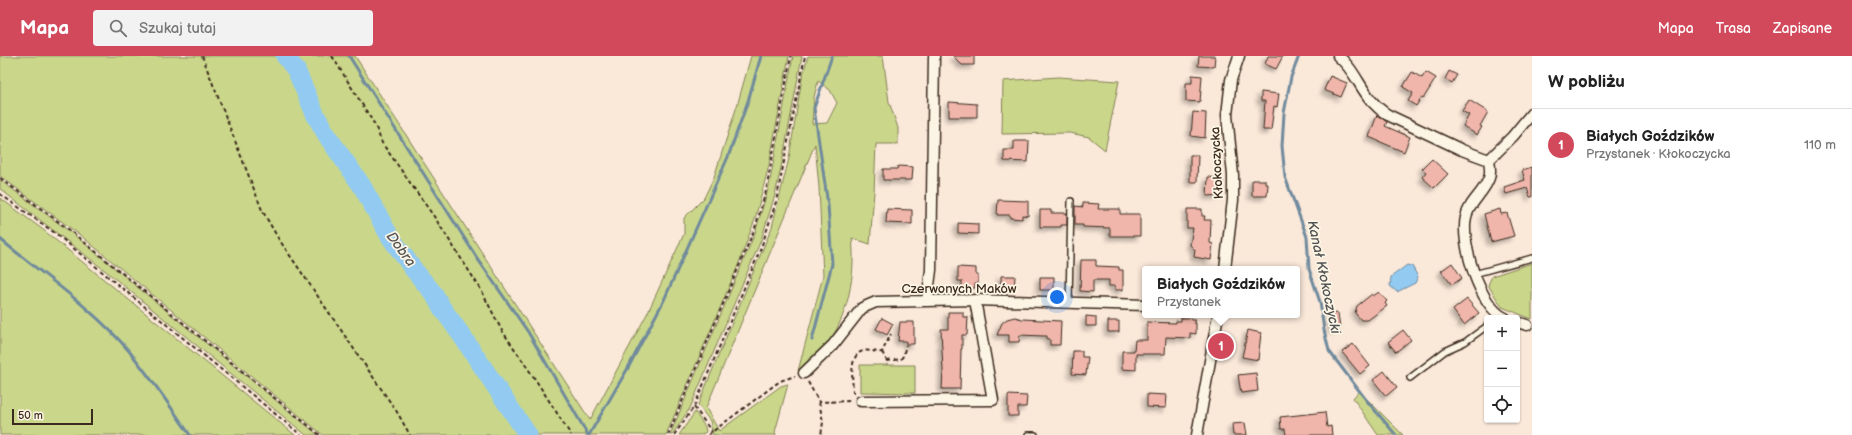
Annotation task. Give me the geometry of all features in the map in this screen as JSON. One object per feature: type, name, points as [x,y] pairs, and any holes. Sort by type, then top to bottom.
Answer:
[{"type":"street","points":[[927,300],[931,270],[934,56]]},
{"type":"street","name":"Kłokoczycka","points":[[1225,266],[1233,200],[1233,175],[1227,115],[1231,80],[1239,56]]},
{"type":"street","points":[[1338,56],[1344,60],[1363,92],[1376,107],[1388,115],[1462,150],[1489,160]]},
{"type":"street","points":[[1499,315],[1489,304],[1479,288],[1474,274],[1465,228],[1466,218],[1470,207],[1489,177],[1489,160],[1513,136],[1532,113]]},
{"type":"street","name":"Czerwonych Maków","points":[[804,374],[833,345],[862,308],[870,304],[927,300],[975,300],[1142,305]]},
{"type":"street","points":[[861,401],[993,400],[975,300]]},
{"type":"street","points":[[1197,435],[1217,318]]},
{"type":"lane","points":[[1070,304],[1071,201]]},
{"type":"lane","points":[[1474,274],[1532,258]]},
{"type":"lane","points":[[1410,378],[1445,351],[1465,342],[1484,328]]},
{"type":"lane","points":[[1028,435],[1035,435]]},
{"type":"path","points":[[202,56],[262,210],[278,238],[397,412],[410,435]]},
{"type":"path","points":[[332,56],[375,125],[382,143],[435,218],[480,288],[501,329],[571,435]]},
{"type":"path","points":[[668,435],[755,228],[766,191],[791,56]]},
{"type":"path","points":[[674,435],[694,407],[761,248],[772,215],[784,165],[805,56]]},
{"type":"path","points":[[0,178],[73,233],[320,435]]},
{"type":"path","points":[[0,194],[55,233],[300,435]]},
{"type":"path","points":[[882,352],[891,334]]},
{"type":"path","points":[[887,361],[900,359],[905,353],[906,345]]},
{"type":"path","points":[[853,392],[854,360],[857,354],[865,351],[882,352]]},
{"type":"path","points":[[882,352],[887,361],[887,365]]},
{"type":"path","points":[[708,435],[780,381],[804,374],[819,402],[823,422],[821,435]]},
{"type":"path","points":[[819,402],[861,401]]},
{"type":"path","points":[[694,407],[712,432]]},
{"type":"green space","points":[[0,56],[282,56],[303,86],[321,129],[362,187],[395,248],[432,292],[525,435],[323,435],[80,235],[0,176]]},
{"type":"green space","points":[[286,56],[355,56],[590,420],[648,312],[684,234],[684,218],[704,198],[714,177],[737,106],[751,56],[789,56],[769,165],[755,219],[737,268],[666,435],[532,435],[496,384],[448,308],[393,235],[367,189],[325,125],[314,105],[300,73]]},
{"type":"green space","points":[[793,56],[802,56],[775,195],[761,240],[690,408],[672,435],[670,435],[755,233],[769,186]]},
{"type":"green space","points":[[808,56],[883,56],[889,102],[898,128],[898,144],[876,144],[870,244],[852,238],[853,271],[841,320],[824,349],[811,362],[798,371],[823,276],[819,187],[815,144],[706,408],[719,431],[781,386],[788,384],[775,432],[776,435],[713,435],[710,421],[698,405],[772,227],[789,158],[802,78]],"holes":[[[818,81],[830,90],[837,103],[827,123],[812,124],[814,97]]]},
{"type":"green space","points":[[1058,77],[1119,81],[1105,150],[1089,137],[1070,133],[1002,134],[1003,81]]},
{"type":"green space","points":[[0,180],[73,234],[318,435],[306,435],[107,272],[0,189]]},
{"type":"green space","points":[[0,198],[42,229],[295,435],[0,435]]},
{"type":"green space","points":[[1532,263],[1532,319],[1502,307],[1488,285],[1492,276]]},
{"type":"green space","points":[[860,365],[915,365],[915,393],[860,392]]},
{"type":"green space","points":[[1359,391],[1403,435],[1378,435],[1353,398]]},
{"type":"green space","points":[[695,412],[705,427],[706,432],[701,435],[679,435]]},
{"type":"water","points":[[1407,265],[1412,266],[1418,277],[1415,283],[1397,292],[1390,286],[1391,277]]},
{"type":"building","points":[[953,56],[974,56],[974,65],[962,65]]},
{"type":"building","points":[[1199,56],[1215,56],[1214,67],[1198,66]]},
{"type":"building","points":[[1268,56],[1283,56],[1276,69],[1265,64]]},
{"type":"building","points":[[1449,71],[1457,75],[1452,83],[1445,79]]},
{"type":"building","points":[[1412,72],[1422,78],[1426,72],[1436,78],[1423,99],[1421,98],[1416,106],[1408,101],[1413,93],[1403,87]]},
{"type":"building","points":[[1192,75],[1202,76],[1200,102],[1186,101],[1186,83],[1192,83]]},
{"type":"building","points":[[1330,76],[1347,83],[1341,97],[1324,90]]},
{"type":"building","points":[[1261,92],[1279,94],[1277,107],[1274,106],[1271,130],[1263,130],[1265,101],[1261,101]]},
{"type":"building","points":[[1469,100],[1488,112],[1477,135],[1463,126],[1469,115],[1462,111]]},
{"type":"building","points":[[949,102],[977,104],[977,117],[949,117]]},
{"type":"building","points":[[1193,112],[1206,113],[1205,138],[1191,136]]},
{"type":"building","points":[[1377,115],[1387,122],[1385,126],[1410,137],[1404,152],[1369,137]]},
{"type":"building","points":[[1014,141],[1029,141],[1028,162],[1004,161],[1004,150],[1014,150]]},
{"type":"building","points":[[1190,155],[1198,155],[1197,182],[1190,182]]},
{"type":"building","points":[[1432,159],[1448,174],[1434,188],[1422,177],[1426,172],[1422,169]]},
{"type":"building","points":[[898,166],[913,167],[912,180],[883,180],[883,169],[897,169]]},
{"type":"building","points":[[1532,167],[1532,197],[1530,197],[1527,188],[1506,194],[1504,187],[1525,180],[1522,170]]},
{"type":"building","points":[[1208,177],[1218,178],[1218,180],[1223,181],[1222,195],[1207,196]]},
{"type":"building","points":[[1252,180],[1265,180],[1265,184],[1268,184],[1267,196],[1252,196]]},
{"type":"building","points":[[998,200],[1028,201],[1028,216],[1022,215],[1022,219],[1010,218],[1010,215],[997,215]]},
{"type":"building","points":[[1083,203],[1099,204],[1098,209],[1120,209],[1120,214],[1140,214],[1140,236],[1110,236],[1110,228],[1083,227],[1083,225],[1075,225],[1075,206],[1083,207]]},
{"type":"building","points":[[887,209],[912,210],[912,224],[886,223]]},
{"type":"building","points":[[1187,209],[1202,209],[1202,216],[1205,216],[1204,220],[1211,220],[1210,243],[1213,244],[1211,260],[1194,257],[1195,250],[1190,245],[1193,228],[1187,228]]},
{"type":"building","points":[[1500,209],[1501,214],[1507,213],[1514,236],[1491,242],[1484,214]]},
{"type":"building","points":[[1040,210],[1051,210],[1051,213],[1067,213],[1067,225],[1061,225],[1061,227],[1040,227]]},
{"type":"building","points":[[958,223],[978,224],[978,234],[958,233]]},
{"type":"building","points":[[1081,260],[1096,260],[1096,266],[1119,267],[1119,270],[1123,270],[1123,290],[1115,290],[1115,286],[1109,286],[1109,280],[1093,280],[1093,292],[1080,291]]},
{"type":"building","points":[[1452,263],[1462,278],[1452,285],[1441,271]]},
{"type":"building","points":[[958,267],[976,268],[978,284],[975,284],[975,288],[962,288],[962,281],[958,281]]},
{"type":"building","points":[[1001,276],[1015,276],[1014,290],[1001,289]]},
{"type":"building","points":[[1040,277],[1054,277],[1054,290],[1040,290]]},
{"type":"building","points":[[1379,292],[1387,301],[1385,303],[1387,306],[1368,320],[1361,320],[1355,313],[1357,306],[1372,294],[1373,296]]},
{"type":"building","points":[[1467,299],[1479,313],[1464,325],[1453,310]]},
{"type":"building","points":[[948,312],[963,312],[963,317],[968,317],[967,335],[962,335],[960,389],[942,389],[943,371],[941,329],[948,329]]},
{"type":"building","points":[[1338,313],[1340,329],[1332,330],[1330,314]]},
{"type":"building","points":[[1086,316],[1096,317],[1096,326],[1086,326]]},
{"type":"building","points":[[1015,317],[1022,319],[1061,321],[1060,345],[1050,345],[1050,339],[1047,339],[1047,336],[1020,335],[1019,342],[1009,342],[1009,335],[997,335],[1002,323],[1007,319]]},
{"type":"building","points":[[882,318],[893,324],[887,335],[876,329]]},
{"type":"building","points":[[1181,318],[1191,318],[1191,320],[1195,320],[1194,323],[1196,323],[1196,334],[1190,333],[1190,338],[1166,337],[1165,354],[1136,354],[1136,370],[1122,369],[1122,351],[1134,351],[1135,340],[1147,340],[1147,322],[1176,323],[1176,321],[1181,321]]},
{"type":"building","points":[[1108,321],[1119,321],[1119,332],[1108,332]]},
{"type":"building","points":[[900,322],[914,322],[914,344],[906,344],[906,341],[898,341]]},
{"type":"building","points":[[1248,330],[1261,333],[1258,360],[1242,357]]},
{"type":"building","points":[[1403,330],[1411,340],[1396,352],[1388,342]]},
{"type":"building","points":[[1353,344],[1370,366],[1360,374],[1342,352]]},
{"type":"building","points":[[1073,351],[1082,351],[1082,357],[1088,357],[1086,375],[1072,374]]},
{"type":"building","points":[[1384,371],[1397,387],[1386,396],[1373,380]]},
{"type":"building","points":[[1256,373],[1258,391],[1241,393],[1238,375]]},
{"type":"building","points":[[1147,394],[1167,395],[1166,408],[1147,407]]},
{"type":"building","points":[[1008,395],[1027,396],[1026,407],[1018,407],[1018,416],[1008,416]]},
{"type":"building","points":[[1325,412],[1327,427],[1331,426],[1332,435],[1286,435],[1285,429],[1281,429],[1280,417]]},
{"type":"building","points":[[1245,423],[1247,435],[1233,435],[1232,424]]},
{"type":"waterway","name":"Dobra","points":[[285,56],[296,70],[316,116],[328,137],[362,186],[389,235],[414,270],[434,294],[528,435]]},
{"type":"waterway","points":[[349,56],[477,258],[528,332],[588,435]]},
{"type":"waterway","points":[[589,435],[628,368],[664,300],[728,157],[748,101],[761,56]]},
{"type":"waterway","points":[[812,340],[832,264],[828,205],[814,108],[832,56]]},
{"type":"waterway","name":"Kanał Kłokoczycki","points":[[1299,56],[1291,77],[1284,113],[1282,146],[1285,177],[1307,237],[1309,269],[1320,302],[1329,351],[1367,401],[1396,435]]},
{"type":"waterway","points":[[0,239],[84,306],[115,335],[145,372],[190,435]]},
{"type":"place","name":"Białych Goździków","points":[[1221,346]]}]
